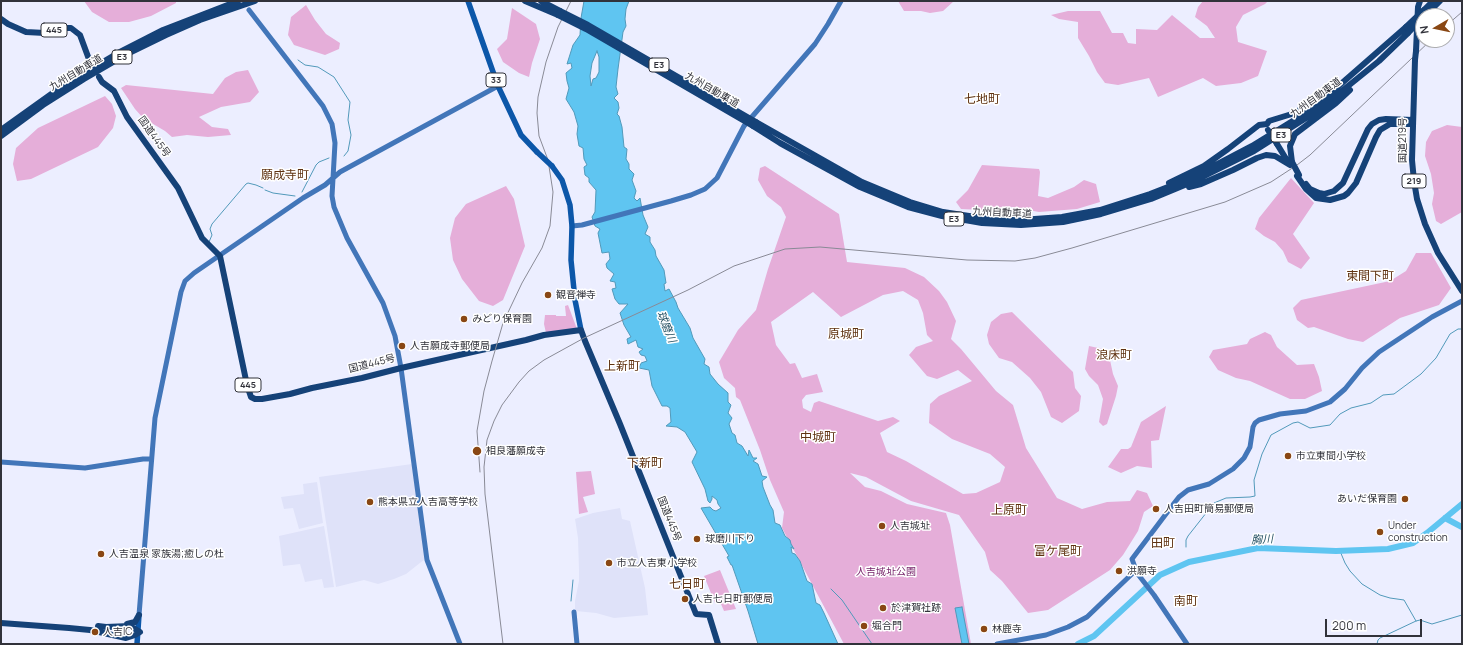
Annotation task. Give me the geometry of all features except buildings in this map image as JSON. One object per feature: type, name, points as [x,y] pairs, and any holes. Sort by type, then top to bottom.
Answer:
[{"type":"highway","name":"九州自動車道","points":[[1,130],[64,85],[118,53],[163,30],[238,1]]},
{"type":"highway","name":"九州自動車道","points":[[1,136],[43,105],[127,54],[200,20],[255,1]]},
{"type":"highway","name":"九州自動車道","points":[[525,1],[559,13]]},
{"type":"highway","name":"九州自動車道","points":[[541,1],[586,29],[862,182],[910,202],[943,212],[1003,220],[1034,219],[1081,214],[1129,201],[1191,178],[1252,146],[1304,114],[1415,23]]},
{"type":"highway","name":"国道219号","points":[[1420,1],[1418,7],[1415,60],[1412,160],[1414,181],[1417,199],[1425,224],[1438,253],[1462,291]]},
{"type":"highway","name":"九州自動車道","points":[[1432,8],[1440,1]]},
{"type":"highway","name":"445","points":[[1,19],[8,24],[26,32],[45,33],[64,28],[71,28],[80,35],[90,62]]},
{"type":"highway","name":"九州自動車道","points":[[755,124],[780,143],[829,170],[885,198],[914,209],[982,223],[1022,225],[1063,222],[1131,206],[1172,191],[1227,166],[1281,135],[1332,99],[1379,61],[1407,30]]},
{"type":"highway","points":[[1285,154],[1295,134],[1336,103],[1379,61]]},
{"type":"highway","points":[[1353,75],[1302,109],[1269,121],[1269,128],[1306,190],[1316,198],[1330,200],[1344,196],[1348,193],[1356,183],[1380,130],[1390,124],[1413,122]]},
{"type":"highway","name":"国道445号","points":[[99,77],[102,82],[114,91],[127,116],[178,188],[202,238],[220,256],[251,397],[255,399],[262,399],[290,394],[526,340],[544,334],[581,330],[584,341],[696,614],[709,615],[718,644]]},
{"type":"highway","points":[[1298,175],[1314,192],[1324,194],[1334,191],[1343,183],[1368,129],[1372,124],[1379,120],[1386,119],[1413,122]]},
{"type":"highway","points":[[1129,201],[1204,166],[1259,125],[1269,128]]},
{"type":"highway","points":[[1285,154],[1291,163]]},
{"type":"highway","points":[[1172,191],[1201,184],[1262,156],[1285,154]]},
{"type":"highway","points":[[69,628],[132,623],[138,619],[139,615]]},
{"type":"highway","points":[[1,623],[90,630],[123,638],[130,637],[139,632],[130,626],[98,626]]},
{"type":"highway","points":[[130,626],[132,633],[130,637]]},
{"type":"highway","points":[[130,637],[137,644]]},
{"type":"main road","name":"33","points":[[468,1],[498,86],[521,134],[536,152],[552,166],[566,188],[570,205],[572,226],[571,260],[575,300],[581,330]]},
{"type":"main road","points":[[137,644],[139,615]]},
{"type":"street","points":[[572,226],[582,225],[671,201],[705,189],[717,178],[744,126],[815,44],[841,1]]},
{"type":"street","points":[[249,10],[323,106],[332,124],[335,143],[332,196],[334,207],[347,238],[383,303],[395,336],[401,368],[427,560],[460,644]]},
{"type":"street","points":[[139,615],[151,459],[157,406],[181,292],[185,281],[340,172],[498,86]]},
{"type":"street","points":[[1186,644],[1152,592],[1136,571],[1132,559],[1180,497],[1188,490],[1209,484],[1233,469],[1244,458],[1250,447],[1255,423],[1266,418],[1306,411],[1330,402],[1345,389],[1362,368],[1379,352],[1432,317],[1462,301]]},
{"type":"street","points":[[1,462],[85,468],[151,459]]},
{"type":"street","points":[[997,644],[1046,635],[1068,628],[1087,617],[1136,571]]},
{"type":"street","points":[[139,632],[143,595],[142,580]]},
{"type":"street","points":[[574,612],[577,644]]},
{"type":"shaded area","name":"熊本県立人吉高等学校","points":[[412,464],[425,559],[406,574],[394,579],[378,584],[364,580],[336,587],[319,477]]},
{"type":"shaded area","points":[[317,482],[323,523],[299,529],[293,508],[284,509],[281,497],[304,494],[303,484]]},
{"type":"shaded area","name":"市立人吉東小学校","points":[[620,508],[622,519],[630,521],[645,588],[648,615],[614,618],[596,613],[576,611],[575,601],[579,581],[579,570],[578,538],[575,519],[593,513]]},
{"type":"shaded area","points":[[324,526],[334,587],[324,588],[322,579],[305,582],[300,564],[283,566],[279,536]]},
{"type":"green space","points":[[84,1],[176,1],[176,3],[151,16],[129,22],[109,22],[92,12]]},
{"type":"green space","points":[[898,1],[954,1],[943,11],[930,13],[921,11],[904,11]]},
{"type":"green space","points":[[1203,1],[1268,1],[1243,15],[1236,27],[1238,42],[1267,51],[1258,76],[1241,83],[1216,86],[1203,78],[1158,97],[1149,78],[1118,85],[1105,83],[1097,72],[1078,38],[1078,22],[1059,19],[1051,15],[1068,11],[1100,11],[1112,33],[1123,33],[1128,43],[1136,44],[1136,29],[1157,30],[1172,15],[1200,38],[1215,38],[1207,26],[1195,17],[1198,7]]},
{"type":"green space","points":[[306,5],[326,34],[340,43],[339,49],[325,55],[294,45],[288,35],[291,17]]},
{"type":"green space","points":[[512,8],[536,24],[540,39],[529,77],[519,73],[503,62],[497,49],[507,39]]},
{"type":"green space","points":[[248,70],[259,92],[250,102],[221,107],[199,117],[212,127],[228,129],[231,135],[208,137],[187,135],[172,137],[143,118],[121,88],[126,85],[213,94],[225,78],[236,72]]},
{"type":"green space","points":[[105,96],[112,104],[116,116],[113,128],[98,147],[31,179],[17,181],[13,164],[16,148],[38,128]]},
{"type":"green space","points":[[1447,125],[1462,127],[1462,212],[1441,224],[1436,221],[1432,204],[1434,193],[1431,174],[1425,156],[1426,142],[1432,131]]},
{"type":"green space","points":[[982,165],[1039,169],[1038,196],[1048,198],[1074,187],[1084,180],[1096,184],[1100,202],[1077,209],[1039,212],[1012,207],[982,210],[961,209],[956,202],[968,190]]},
{"type":"green space","name":"人吉城址公園","points":[[765,166],[839,214],[847,262],[905,268],[924,277],[939,291],[947,302],[956,321],[951,339],[996,391],[1013,405],[1026,448],[1057,498],[1082,509],[1107,502],[1130,501],[1137,490],[1147,493],[1153,506],[1144,512],[1138,531],[1123,555],[1110,570],[1048,610],[1028,613],[1002,581],[990,570],[985,552],[959,515],[911,501],[866,477],[850,473],[865,487],[881,491],[907,504],[946,513],[950,525],[971,644],[844,644],[782,528],[784,512],[770,480],[740,400],[736,397],[735,388],[724,378],[719,362],[738,330],[756,310],[786,217],[781,207],[767,196],[758,180],[760,168]],"holes":[[[903,291],[918,300],[923,313],[927,335],[933,341],[916,347],[909,355],[927,376],[937,379],[958,370],[972,381],[939,396],[930,404],[929,423],[952,439],[990,454],[1005,467],[1000,482],[976,493],[963,494],[906,461],[887,452],[880,433],[900,421],[893,417],[878,421],[819,401],[814,403],[811,412],[803,408],[802,400],[806,395],[823,392],[817,374],[802,378],[795,363],[790,364],[776,345],[771,322],[813,292],[841,317],[883,295]]]},
{"type":"green space","points":[[1291,178],[1314,203],[1293,234],[1310,258],[1301,269],[1288,262],[1283,251],[1275,242],[1255,229],[1259,218]]},
{"type":"green space","points":[[506,186],[514,199],[525,246],[503,300],[493,306],[479,301],[462,279],[453,260],[450,238],[455,218],[466,204]]},
{"type":"green space","points":[[1416,253],[1431,253],[1451,288],[1439,305],[1400,318],[1363,342],[1348,339],[1314,327],[1308,328],[1297,320],[1293,308],[1301,300],[1390,281],[1406,271]]},
{"type":"green space","points":[[568,305],[577,329],[546,333],[544,324],[545,315],[566,316],[565,306]]},
{"type":"green space","points":[[1012,312],[1073,372],[1075,388],[1081,396],[1079,411],[1062,423],[1051,417],[1041,392],[1030,378],[1012,362],[999,358],[989,344],[987,335],[991,322],[1001,314]]},
{"type":"green space","points":[[1265,332],[1271,335],[1277,347],[1297,365],[1314,364],[1322,391],[1305,399],[1290,399],[1250,381],[1236,378],[1218,370],[1209,357],[1213,350],[1247,344],[1250,339]]},
{"type":"green space","points":[[1089,346],[1103,349],[1110,360],[1113,374],[1118,386],[1107,424],[1103,426],[1099,422],[1103,399],[1098,385],[1089,376],[1085,369]]},
{"type":"green space","points":[[1166,406],[1159,440],[1151,441],[1152,468],[1137,466],[1121,473],[1108,467],[1121,449],[1128,449],[1131,447],[1141,422]]},
{"type":"green space","points":[[591,471],[595,494],[583,497],[588,512],[579,514],[576,472]]},
{"type":"green space","points":[[720,570],[736,609],[724,611],[721,604],[715,603],[704,576]]},
{"type":"water","name":"球磨川","points":[[584,1],[629,1],[626,9],[626,26],[623,32],[618,69],[616,87],[618,94],[614,98],[618,102],[619,108],[617,114],[622,127],[624,147],[627,149],[626,159],[629,164],[629,169],[634,174],[632,180],[636,191],[634,198],[637,201],[640,198],[643,215],[648,227],[645,234],[650,237],[650,242],[664,270],[666,283],[664,284],[665,291],[669,289],[705,359],[704,364],[709,367],[710,374],[728,393],[728,402],[731,405],[728,413],[732,418],[729,424],[732,433],[735,435],[737,443],[742,446],[748,456],[749,450],[753,458],[757,458],[753,461],[758,464],[762,476],[767,477],[762,481],[763,487],[773,510],[775,523],[780,525],[785,536],[790,540],[794,549],[791,547],[792,553],[795,554],[800,561],[807,581],[812,584],[816,603],[820,605],[838,644],[758,644],[732,565],[727,557],[729,556],[701,508],[710,507],[716,511],[721,508],[717,500],[712,496],[710,503],[708,501],[705,489],[692,462],[697,452],[685,432],[677,427],[666,426],[671,422],[670,408],[667,406],[662,406],[652,386],[649,370],[639,368],[641,363],[647,361],[645,356],[641,355],[639,352],[643,349],[638,347],[636,340],[628,344],[627,339],[631,337],[624,325],[620,313],[628,304],[619,304],[615,299],[612,289],[616,288],[615,282],[610,281],[614,274],[607,268],[606,264],[610,259],[609,252],[602,253],[598,233],[600,229],[595,226],[592,217],[595,212],[596,190],[589,182],[589,178],[585,175],[584,167],[587,165],[584,159],[583,148],[579,146],[577,134],[578,126],[574,112],[566,99],[569,88],[566,73],[572,68],[571,63],[567,64],[573,45],[580,35]],"holes":[[[597,51],[599,57],[599,72],[596,78],[593,79],[591,86],[590,76],[592,63]]]},
{"type":"water","points":[[962,607],[969,644],[962,644],[955,608]]},
{"type":"waterway","points":[[298,60],[305,65],[318,67],[334,77],[350,102],[348,120],[351,135],[348,151],[344,156]]},
{"type":"waterway","points":[[302,192],[316,165],[319,162],[329,158]]},
{"type":"waterway","points":[[209,242],[212,235],[210,229],[212,224],[246,184],[248,183],[263,188]]},
{"type":"waterway","points":[[265,190],[273,193],[295,196]]},
{"type":"waterway","points":[[1186,547],[1186,540],[1188,536],[1214,503],[1226,498],[1255,496],[1254,480],[1262,454],[1271,435],[1293,423],[1298,422],[1310,428],[1330,425],[1340,414],[1351,408],[1371,403],[1383,395],[1394,394],[1421,374],[1436,358],[1450,334],[1458,329],[1462,329]]},
{"type":"waterway","name":"胸川","points":[[1078,644],[1094,636],[1160,575],[1189,562],[1258,548],[1336,551],[1388,549],[1413,543],[1462,504]]},
{"type":"waterway","points":[[1445,518],[1462,527]]},
{"type":"waterway","points":[[1340,551],[1350,571],[1362,584],[1380,595],[1404,600],[1416,621]]},
{"type":"waterway","points":[[571,601],[573,580]]},
{"type":"waterway","points":[[831,589],[842,600],[872,644]]},
{"type":"waterway","points":[[1377,644],[1380,638],[1416,621],[1420,620],[1432,624],[1462,615]]},
{"type":"railway","points":[[480,472],[477,431],[484,391],[492,361],[503,323],[522,283],[542,248],[550,226],[553,192],[548,160],[539,136],[537,113],[538,97],[546,62],[558,27],[571,1]]},
{"type":"railway","points":[[1455,18],[1462,12]]},
{"type":"railway","points":[[503,644],[485,494],[484,467],[487,440],[502,405],[529,371],[544,360],[584,338],[688,290],[734,266],[785,249],[820,247],[967,260],[1015,261],[1035,258],[1072,248],[1225,202],[1271,182],[1310,155],[1423,48]]},
{"type":"place","name":"観音禅寺","points":[[548,295]]},
{"type":"place","name":"みどり保育園","points":[[464,319]]},
{"type":"place","name":"人吉願成寺郵便局","points":[[402,346]]},
{"type":"place","name":"相良藩願成寺","points":[[477,451]]},
{"type":"place","name":"市立東間小学校","points":[[1288,456]]},
{"type":"place","name":"あいだ保育園","points":[[1405,499]]},
{"type":"place","name":"熊本県立人吉高等学校","points":[[370,502]]},
{"type":"place","name":"人吉田町簡易郵便局","points":[[1156,509]]},
{"type":"place","name":"人吉城址","points":[[882,526]]},
{"type":"place","name":"Under construction","points":[[1380,532]]},
{"type":"place","name":"球磨川下り","points":[[697,539]]},
{"type":"place","name":"人吉温泉 家族湯;癒しの杜","points":[[101,554]]},
{"type":"place","name":"市立人吉東小学校","points":[[609,563]]},
{"type":"place","name":"洪願寺","points":[[1119,571]]},
{"type":"place","name":"人吉七日町郵便局","points":[[685,599]]},
{"type":"place","name":"於津賀社跡","points":[[883,608]]},
{"type":"place","name":"堀合門","points":[[864,626]]},
{"type":"place","name":"林鹿寺","points":[[984,629]]},
{"type":"place","name":"人吉IC","points":[[95,632]]},
{"type":"district","name":"七地町","points":[[982,100]]},
{"type":"district","name":"願成寺町","points":[[285,176]]},
{"type":"district","name":"東間下町","points":[[1370,277]]},
{"type":"district","name":"原城町","points":[[846,335]]},
{"type":"district","name":"浪床町","points":[[1114,356]]},
{"type":"district","name":"上新町","points":[[622,367]]},
{"type":"district","name":"中城町","points":[[818,438]]},
{"type":"district","name":"下新町","points":[[645,464]]},
{"type":"district","name":"上原町","points":[[1009,511]]},
{"type":"district","name":"田町","points":[[1163,544]]},
{"type":"district","name":"富ケ尾町","points":[[1058,552]]},
{"type":"district","name":"七日町","points":[[687,585]]},
{"type":"district","name":"南町","points":[[1186,602]]}]
